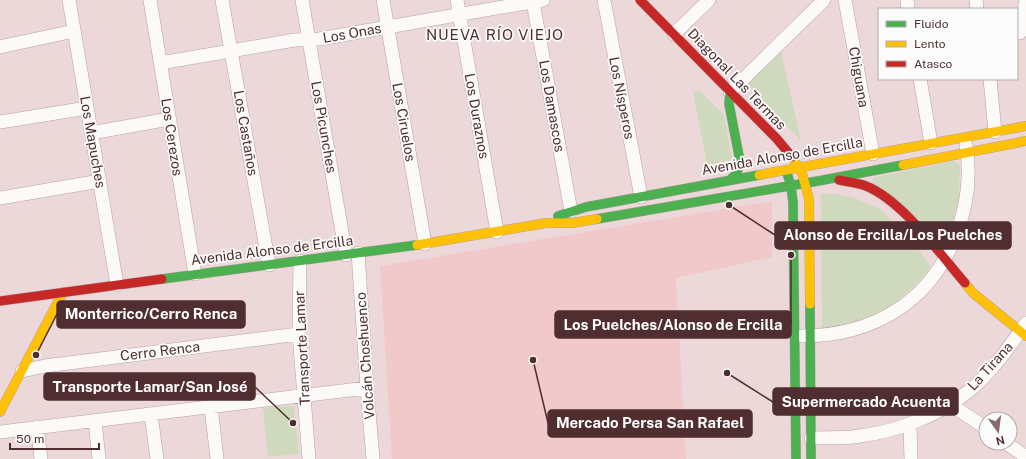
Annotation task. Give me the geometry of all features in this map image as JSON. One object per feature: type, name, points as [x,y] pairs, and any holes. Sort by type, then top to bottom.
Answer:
[{"type":"main road","name":"Diagonal Las Termas","points":[[640,0],[774,136],[800,167],[806,183],[809,199],[811,459]]},
{"type":"main road","points":[[730,92],[729,104],[740,161],[737,173],[730,180]]},
{"type":"main road","name":"Avenida Alonso de Ercilla","points":[[0,301],[425,244],[497,232],[546,222],[571,211],[730,180],[1026,126]]},
{"type":"main road","points":[[774,136],[781,152],[791,186],[793,202],[796,459]]},
{"type":"main road","name":"Avenida Alonso de Ercilla","points":[[546,222],[572,223],[610,217],[791,186],[1026,141]]},
{"type":"main road","points":[[829,178],[866,186],[886,198],[906,214],[973,293],[1024,330]]},
{"type":"main road","points":[[0,412],[63,292]]},
{"type":"street","name":"Los Mapuches","points":[[69,0],[117,285]]},
{"type":"street","name":"Los Cerezos","points":[[150,0],[195,274]]},
{"type":"street","name":"Los Castaños","points":[[222,0],[269,265]]},
{"type":"street","name":"Los Picunches","points":[[302,0],[352,254]]},
{"type":"street","name":"Los Ciruelos","points":[[383,0],[425,244]]},
{"type":"street","name":"Los Duraznos","points":[[457,0],[497,232]]},
{"type":"street","name":"Los Nísperos","points":[[604,0],[641,197]]},
{"type":"street","points":[[674,34],[709,0]]},
{"type":"street","points":[[730,92],[824,0]]},
{"type":"street","name":"Chiguana","points":[[845,0],[873,154]]},
{"type":"street","points":[[1022,27],[1026,0]]},
{"type":"street","name":"Los Onas","points":[[160,63],[295,40],[319,39],[538,1]]},
{"type":"street","name":"Los Damascos","points":[[538,1],[571,211]]},
{"type":"street","points":[[0,47],[74,31]]},
{"type":"street","points":[[920,80],[931,143]]},
{"type":"street","points":[[990,80],[995,132]]},
{"type":"street","points":[[0,122],[87,108]]},
{"type":"street","points":[[91,133],[169,119]]},
{"type":"street","points":[[794,336],[830,334],[853,329],[883,318],[898,309],[921,290],[944,259],[955,237],[964,207],[968,178],[967,152],[964,137]]},
{"type":"street","points":[[0,198],[100,182]]},
{"type":"street","name":"Volcán Choshuenco","points":[[352,254],[367,388],[373,459]]},
{"type":"street","name":"Transporte Lamar","points":[[300,261],[299,334],[309,459]]},
{"type":"street","name":"La Tirana","points":[[811,438],[860,436],[910,425],[951,405],[970,390],[991,369],[1024,330]]},
{"type":"street","name":"Cerro Renca","points":[[22,371],[45,366],[299,334]]},
{"type":"street","points":[[0,432],[367,388]]},
{"type":"street","points":[[951,405],[978,423]]},
{"type":"street","points":[[211,407],[217,459]]},
{"type":"street","points":[[151,414],[157,459]]},
{"type":"street","points":[[95,420],[99,459]]},
{"type":"street","points":[[910,425],[911,459]]},
{"type":"street","points":[[37,427],[41,459]]},
{"type":"shaded area","points":[[772,201],[772,257],[676,278],[686,459],[392,459],[380,266]]},
{"type":"green space","points":[[780,47],[801,141],[746,82]]},
{"type":"green space","points":[[699,90],[724,115],[732,160],[707,165],[693,92]]},
{"type":"green space","points":[[954,161],[960,165],[959,198],[946,243],[940,241],[870,182],[875,177]]},
{"type":"green space","points":[[821,194],[837,194],[855,198],[880,209],[906,234],[930,265],[921,280],[899,299],[878,313],[860,320],[822,328]]},
{"type":"green space","points":[[294,406],[299,454],[268,457],[263,408]]},
{"type":"traffic: fast","points":[[730,92],[729,104],[740,161],[737,173],[730,180]]},
{"type":"traffic: fast","points":[[597,219],[903,165]]},
{"type":"traffic: fast","points":[[787,173],[791,186],[793,202],[796,459]]},
{"type":"traffic: fast","points":[[558,216],[586,207],[759,175]]},
{"type":"traffic: fast","points":[[162,279],[417,245]]},
{"type":"traffic: fast","points":[[810,304],[811,459]]},
{"type":"traffic: slow","points":[[759,175],[1026,126]]},
{"type":"traffic: slow","points":[[903,165],[1026,141]]},
{"type":"traffic: slow","points":[[792,157],[802,173],[809,199],[810,304]]},
{"type":"traffic: slow","points":[[417,245],[546,223],[572,223],[597,219]]},
{"type":"traffic: slow","points":[[965,283],[973,293],[1026,336]]},
{"type":"traffic: slow","points":[[0,412],[63,292]]},
{"type":"traffic: jam","points":[[640,0],[777,139],[792,157]]},
{"type":"traffic: jam","points":[[839,180],[866,186],[880,193],[893,203],[920,229],[965,283]]},
{"type":"traffic: jam","points":[[0,301],[162,279]]},
{"type":"place","name":"Alonso de Ercilla/Los Puelches","points":[[729,205]]},
{"type":"place","name":"Los Puelches/Alonso de Ercilla","points":[[791,255]]},
{"type":"place","name":"Monterrico/Cerro Renca","points":[[36,355]]},
{"type":"place","name":"Mercado Persa San Rafael","points":[[533,360]]},
{"type":"place","name":"Supermercado Acuenta","points":[[727,373]]},
{"type":"place","name":"Transporte Lamar/San José","points":[[293,423]]},
{"type":"district","name":"NUEVA RÍO VIEJO","points":[[495,35]]}]
